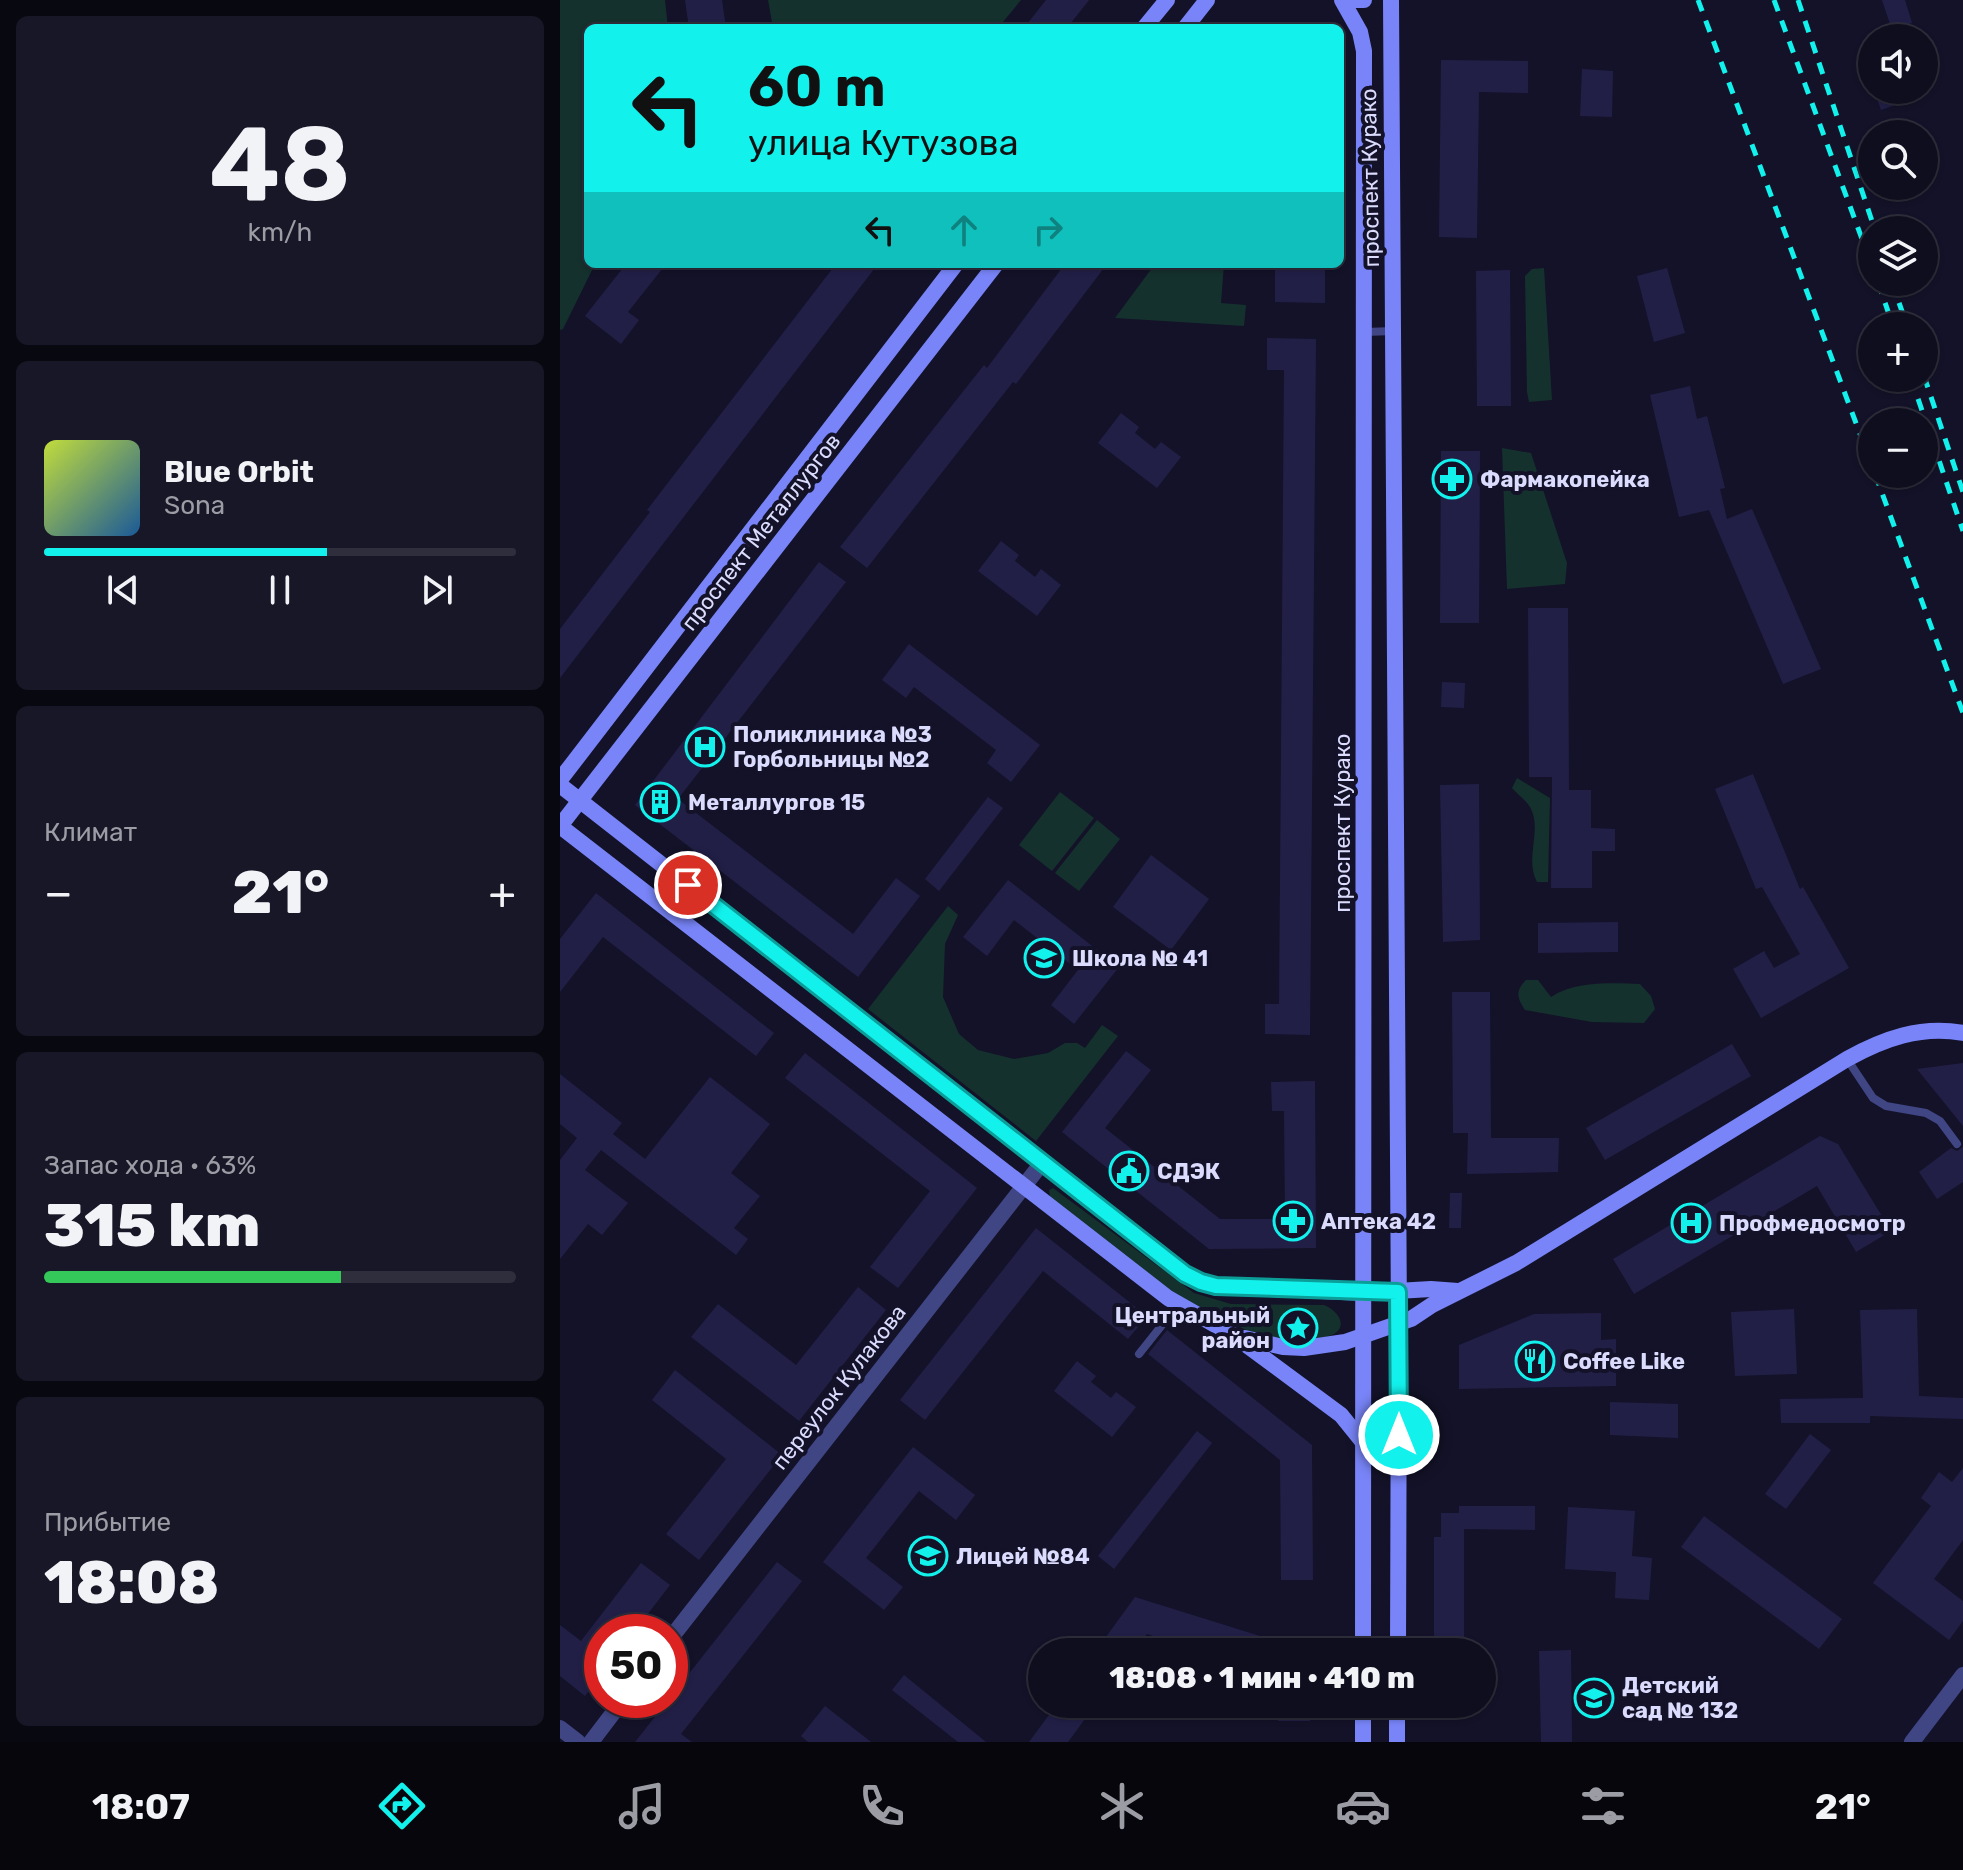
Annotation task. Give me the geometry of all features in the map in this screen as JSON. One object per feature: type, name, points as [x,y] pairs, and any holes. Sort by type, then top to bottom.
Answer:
[{"type":"main road","points":[[1147,24],[1167,0]]},
{"type":"main road","points":[[1188,24],[1207,0]]},
{"type":"main road","points":[[1343,0],[1364,0]]},
{"type":"main road","name":"проспект Курако","points":[[1343,0],[1360,32],[1364,51],[1363,1638]]},
{"type":"main road","name":"проспект Курако","points":[[1391,0],[1398,1638]]},
{"type":"main road","name":"проспект Металлургов","points":[[560,782],[953,268]]},
{"type":"main road","name":"проспект Металлургов","points":[[560,826],[993,268]]},
{"type":"main road","points":[[560,782],[580,801],[1185,1274],[1216,1286],[1362,1293],[1431,1289],[1458,1291]]},
{"type":"main road","points":[[560,826],[1179,1304],[1233,1335],[1341,1415],[1362,1441]]},
{"type":"main road","points":[[1233,1335],[1263,1344],[1304,1348],[1345,1342],[1411,1319],[1458,1291],[1516,1263],[1877,1043],[1941,1029],[1963,1033]]},
{"type":"main road","points":[[1363,1718],[1363,1742]]},
{"type":"main road","points":[[1397,1718],[1397,1742]]},
{"type":"street","name":"переулок Кулакова","points":[[688,1616],[1042,1163]]},
{"type":"street","points":[[1912,1742],[1963,1675]]},
{"type":"street","points":[[591,1742],[609,1718]]},
{"type":"street","points":[[560,1728],[578,1742]]},
{"type":"lane","points":[[1365,332],[1394,331]]},
{"type":"lane","points":[[1847,1059],[1873,1098],[1886,1106],[1926,1113],[1940,1121],[1957,1144]]},
{"type":"lane","points":[[1139,1354],[1179,1304]]},
{"type":"green space","points":[[560,0],[665,0],[668,24],[584,24],[584,268],[593,268],[560,330]]},
{"type":"green space","points":[[768,0],[1021,0],[1001,24],[772,24]]},
{"type":"green space","points":[[1152,268],[1224,268],[1221,303],[1246,305],[1244,326],[1115,318]]},
{"type":"green space","points":[[1544,268],[1552,400],[1529,402],[1525,276],[1532,269]]},
{"type":"green space","points":[[1502,448],[1531,453],[1567,563],[1565,584],[1507,589]]},
{"type":"green space","points":[[1517,778],[1550,798],[1548,882],[1537,882],[1534,873],[1534,816],[1528,804],[1512,788]]},
{"type":"green space","points":[[1060,792],[1094,818],[1052,871],[1019,845]]},
{"type":"green space","points":[[1097,820],[1120,839],[1079,891],[1055,873]]},
{"type":"green space","points":[[948,906],[958,915],[945,944],[943,997],[959,1034],[978,1050],[1014,1059],[1048,1053],[1065,1043],[1077,1043],[1085,1048],[1102,1025],[1118,1036],[1036,1141],[868,1009]]},
{"type":"green space","points":[[1526,980],[1538,980],[1551,997],[1582,986],[1640,984],[1651,996],[1655,1009],[1644,1023],[1592,1022],[1525,1010],[1518,995]]},
{"type":"green space","points":[[1053,1188],[1194,1293],[1231,1304],[1324,1305],[1339,1317],[1340,1327],[1333,1335],[1325,1337],[1287,1339],[1250,1331],[1213,1316],[1143,1272],[1050,1198],[1049,1190]]},
{"type":"building","points":[[685,0],[722,0],[725,24],[688,24]]},
{"type":"building","points":[[1046,0],[1089,0],[1070,24],[1027,24]]},
{"type":"building","points":[[1882,0],[1905,0],[1912,23],[1890,24]]},
{"type":"building","points":[[1441,60],[1528,61],[1528,93],[1479,92],[1477,238],[1439,237]]},
{"type":"building","points":[[1582,69],[1613,71],[1612,117],[1580,116]]},
{"type":"building","points":[[1879,104],[1898,104],[1881,110]]},
{"type":"building","points":[[623,268],[663,268],[628,312],[639,320],[621,344],[585,316]]},
{"type":"building","points":[[833,268],[875,268],[560,678],[560,629],[650,512],[647,510]]},
{"type":"building","points":[[1062,268],[1104,268],[1016,384],[1013,382],[867,568],[840,547],[984,365],[987,368]]},
{"type":"building","points":[[1325,268],[1325,303],[1275,302],[1275,269]]},
{"type":"building","points":[[1667,268],[1685,333],[1654,342],[1637,276]]},
{"type":"building","points":[[1510,270],[1511,406],[1477,406],[1476,271]]},
{"type":"building","points":[[1267,338],[1316,339],[1310,1035],[1265,1034],[1265,1004],[1279,1004],[1284,370],[1267,370]]},
{"type":"building","points":[[1690,386],[1697,419],[1707,416],[1725,488],[1720,489],[1727,519],[1752,509],[1821,669],[1783,684],[1709,510],[1679,517],[1650,395]]},
{"type":"building","points":[[1121,413],[1139,427],[1135,433],[1155,449],[1161,442],[1181,457],[1157,488],[1098,443]]},
{"type":"building","points":[[1441,451],[1480,451],[1479,623],[1440,623]]},
{"type":"building","points":[[1001,541],[1019,555],[1015,561],[1035,577],[1041,569],[1061,585],[1037,616],[978,571]]},
{"type":"building","name":"Металлургов 15","points":[[819,562],[846,582],[678,799],[853,934],[896,878],[920,896],[858,977],[635,805]]},
{"type":"building","points":[[1528,608],[1568,608],[1569,790],[1591,790],[1591,828],[1615,829],[1615,851],[1592,851],[1592,888],[1551,888],[1552,777],[1529,777]]},
{"type":"building","points":[[909,644],[1040,745],[1011,782],[987,763],[996,750],[914,687],[906,698],[882,680]]},
{"type":"building","points":[[1442,682],[1465,683],[1464,708],[1441,707]]},
{"type":"building","points":[[1753,774],[1800,889],[1803,887],[1849,968],[1761,1018],[1733,969],[1764,951],[1774,968],[1800,954],[1762,887],[1756,889],[1715,789]]},
{"type":"building","points":[[1479,784],[1480,940],[1443,942],[1440,785]]},
{"type":"building","points":[[988,797],[1003,808],[939,891],[925,879]]},
{"type":"building","points":[[1151,855],[1209,899],[1171,950],[1113,907]]},
{"type":"building","points":[[1008,880],[1119,967],[1074,1024],[1051,1005],[1078,970],[1014,920],[987,956],[963,937]]},
{"type":"building","points":[[596,893],[774,1033],[756,1056],[603,937],[560,992],[560,939]]},
{"type":"building","points":[[1618,922],[1618,952],[1538,953],[1538,923]]},
{"type":"building","points":[[1452,992],[1490,992],[1491,1138],[1559,1138],[1558,1172],[1467,1174],[1468,1133],[1453,1133]]},
{"type":"building","points":[[1732,1044],[1751,1076],[1605,1160],[1586,1128]]},
{"type":"building","points":[[1126,1051],[1151,1070],[1105,1128],[1220,1219],[1285,1219],[1284,1111],[1272,1111],[1271,1082],[1315,1081],[1316,1248],[1209,1249],[1062,1132]]},
{"type":"building","points":[[805,1053],[977,1188],[898,1288],[870,1267],[930,1191],[785,1078]]},
{"type":"building","points":[[1963,1063],[1963,1126],[1917,1069]]},
{"type":"building","points":[[560,1074],[622,1123],[613,1134],[645,1159],[710,1077],[770,1124],[731,1173],[760,1196],[734,1228],[748,1239],[736,1255],[601,1150],[585,1170],[628,1203],[602,1235],[588,1224],[560,1259],[560,1160],[577,1138],[560,1124]]},
{"type":"building","points":[[1820,1136],[1838,1144],[1891,1231],[1856,1252],[1817,1186],[1634,1294],[1613,1259]]},
{"type":"building","points":[[1963,1147],[1963,1182],[1937,1199],[1919,1172],[1951,1148],[1957,1151]]},
{"type":"building","points":[[1450,1193],[1462,1193],[1461,1228],[1449,1228]]},
{"type":"building","points":[[1036,1228],[1147,1316],[1128,1339],[1043,1271],[925,1420],[900,1400]]},
{"type":"building","points":[[858,1287],[886,1310],[799,1421],[691,1337],[718,1304],[796,1365]]},
{"type":"building","points":[[1794,1309],[1797,1374],[1735,1376],[1731,1312]]},
{"type":"building","points":[[1917,1309],[1919,1396],[1963,1398],[1963,1419],[1870,1416],[1870,1423],[1781,1423],[1780,1399],[1863,1398],[1860,1310]]},
{"type":"building","points":[[1601,1313],[1601,1340],[1616,1339],[1616,1386],[1459,1389],[1459,1345],[1534,1314]]},
{"type":"building","points":[[1167,1330],[1312,1445],[1313,1580],[1281,1580],[1280,1460],[1148,1354]]},
{"type":"building","points":[[1077,1361],[1096,1376],[1091,1382],[1111,1398],[1116,1392],[1136,1407],[1112,1437],[1054,1391]]},
{"type":"building","points":[[675,1370],[782,1455],[699,1560],[666,1534],[726,1459],[652,1400]]},
{"type":"building","points":[[1610,1402],[1678,1404],[1678,1438],[1610,1435]]},
{"type":"building","points":[[1197,1431],[1212,1443],[1114,1569],[1098,1556]]},
{"type":"building","points":[[1810,1434],[1831,1450],[1786,1509],[1765,1494]]},
{"type":"building","name":"Лицей №84","points":[[913,1447],[975,1495],[956,1520],[919,1491],[866,1558],[903,1587],[884,1610],[823,1562]]},
{"type":"building","points":[[1963,1468],[1963,1540],[1934,1579],[1963,1601],[1963,1621],[1949,1640],[1873,1583],[1931,1506],[1921,1498],[1939,1472],[1952,1482]]},
{"type":"building","points":[[1459,1506],[1535,1506],[1535,1530],[1464,1529],[1464,1638],[1434,1638],[1434,1537],[1441,1537],[1441,1513],[1459,1513]]},
{"type":"building","points":[[1568,1507],[1635,1511],[1632,1556],[1652,1558],[1649,1600],[1615,1598],[1616,1572],[1565,1569]]},
{"type":"building","points":[[1704,1516],[1842,1619],[1819,1649],[1681,1547]]},
{"type":"building","points":[[777,1562],[802,1581],[681,1734],[692,1742],[635,1742],[654,1718],[688,1718],[688,1675]]},
{"type":"building","points":[[641,1563],[670,1585],[648,1614],[602,1614]]},
{"type":"building","points":[[1135,1597],[1267,1638],[1159,1638],[1147,1634],[1144,1638],[1105,1638]]},
{"type":"building","points":[[560,1625],[581,1641],[584,1637],[584,1695],[560,1676]]},
{"type":"building","points":[[1571,1650],[1572,1742],[1541,1742],[1539,1651]]},
{"type":"building","points":[[904,1675],[986,1742],[958,1742],[892,1690]]},
{"type":"building","points":[[825,1706],[871,1742],[808,1742],[801,1736]]},
{"type":"building","points":[[1047,1718],[1086,1718],[1068,1742],[1029,1742]]},
{"type":"building","points":[[1278,1718],[1310,1718],[1310,1721],[1278,1721]]},
{"type":"railway","points":[[1698,0],[1858,429]]},
{"type":"railway","points":[[1774,0],[1858,228]]},
{"type":"railway","points":[[1798,0],[1870,216]]},
{"type":"railway","points":[[1883,296],[1888,312]]},
{"type":"railway","points":[[1897,296],[1902,312]]},
{"type":"railway","points":[[1916,392],[1963,531]]},
{"type":"railway","points":[[1929,392],[1963,492]]},
{"type":"railway","points":[[1880,488],[1963,713]]},
{"type":"place","name":"Фармакопейка","points":[[1452,479]]},
{"type":"place","name":"Поликлиника №3 Горбольницы №2","points":[[705,747]]},
{"type":"place","name":"Металлургов 15","points":[[660,802]]},
{"type":"place","name":"Школа № 41","points":[[1044,958]]},
{"type":"place","name":"СДЭК","points":[[1129,1171]]},
{"type":"place","name":"Аптека 42","points":[[1293,1221]]},
{"type":"place","name":"Профмедосмотр","points":[[1691,1223]]},
{"type":"place","name":"Центральный район","points":[[1298,1328]]},
{"type":"place","name":"Coffee Like","points":[[1535,1361]]},
{"type":"place","name":"Лицей №84","points":[[928,1556]]},
{"type":"place","name":"Детский сад № 132","points":[[1594,1698]]},
{"type":"route","points":[[688,885],[1185,1274],[1216,1286],[1398,1292],[1399,1435]]}]
